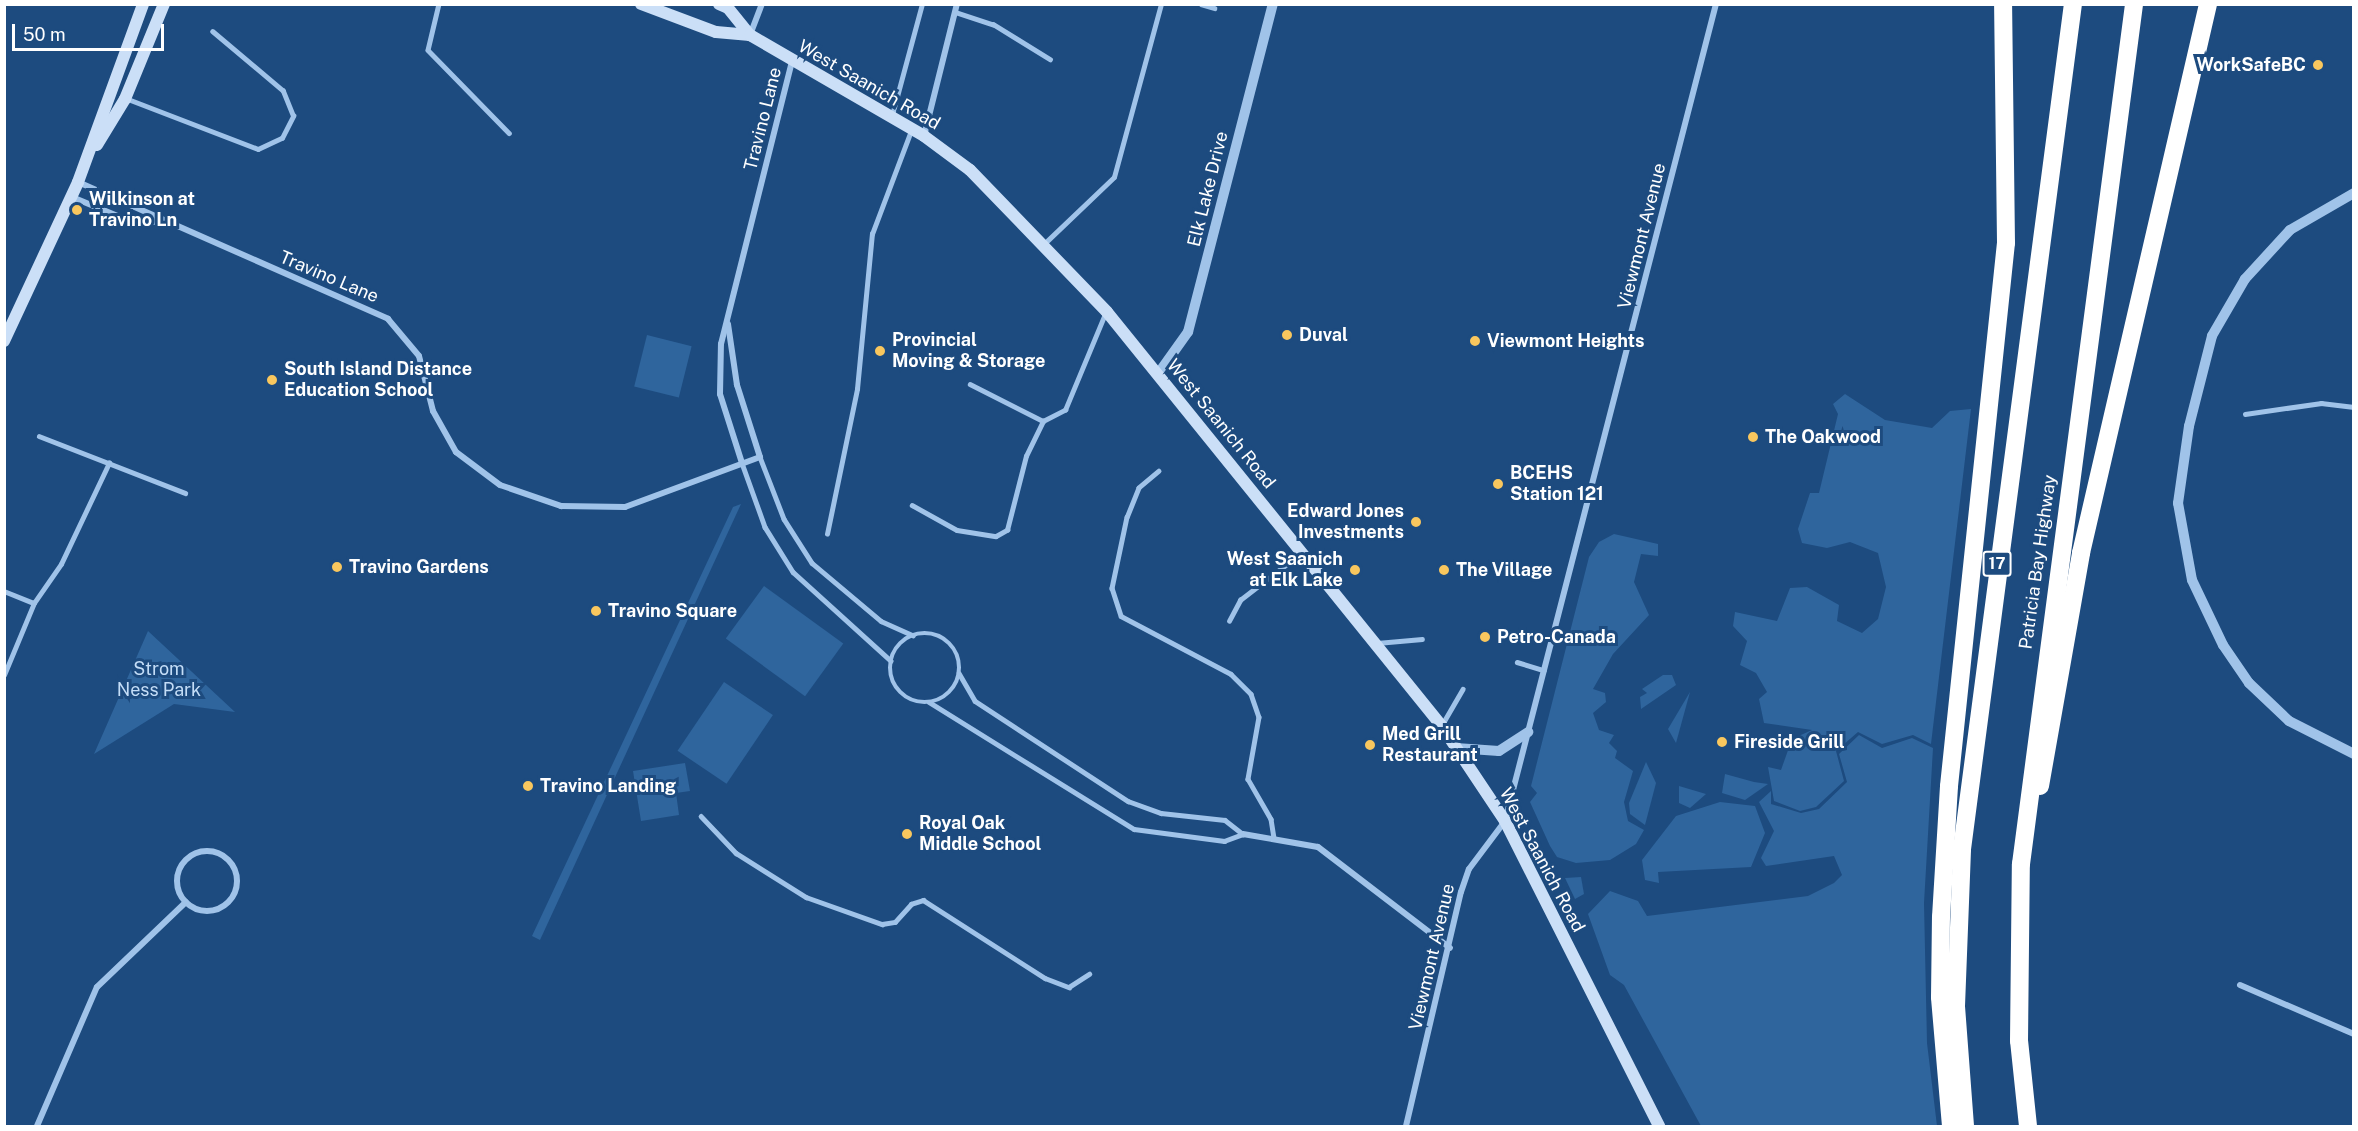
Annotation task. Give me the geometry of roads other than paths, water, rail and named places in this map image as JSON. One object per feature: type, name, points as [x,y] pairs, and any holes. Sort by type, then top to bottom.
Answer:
[{"type":"highway","points":[[1951,1126],[1940,997],[1941,917],[1949,786],[2006,243],[2003,4]]},
{"type":"highway","name":"17","points":[[1965,1126],[1956,1006],[1962,849],[2073,4]]},
{"type":"highway","name":"Patricia Bay Highway","points":[[2028,1126],[2016,950],[2021,864],[2134,4]]},
{"type":"highway","points":[[2021,864],[2054,729],[2084,541],[2208,4]]},
{"type":"main road","points":[[4,341],[72,197],[143,4]]},
{"type":"main road","points":[[85,163],[125,99],[164,4]]},
{"type":"main road","name":"West Saanich Road","points":[[641,4],[716,32],[750,35]]},
{"type":"main road","name":"West Saanich Road","points":[[718,4],[728,8],[750,35],[924,136],[970,170],[1045,243],[1107,312],[1441,725],[1505,821],[1659,1126]]},
{"type":"street","points":[[750,35],[762,4]]},
{"type":"street","points":[[924,136],[957,4]]},
{"type":"street","name":"Elk Lake Drive","points":[[1158,374],[1188,332],[1273,4]]},
{"type":"street","name":"Viewmont Avenue","points":[[1406,1126],[1470,869],[1505,821],[1716,4]]},
{"type":"street","name":"Travino Lane","points":[[742,464],[720,394],[718,369],[792,61]]},
{"type":"street","name":"Travino Lane","points":[[78,182],[388,319],[419,356],[433,411],[456,452],[500,485],[530,499],[597,510],[625,507],[760,457],[737,385],[728,324]]},
{"type":"street","points":[[2354,193],[2290,230],[2245,279],[2218,327],[2189,426],[2178,503],[2192,580],[2223,645],[2249,683],[2289,721],[2354,754]]},
{"type":"street","name":"Travino Lane","points":[[72,197],[132,222],[165,222]]},
{"type":"street","points":[[1456,748],[1499,751],[1528,732]]},
{"type":"street","points":[[1243,834],[1318,847],[1450,948]]},
{"type":"street","points":[[207,851],[228,860],[237,881],[228,902],[207,911],[186,902],[177,881],[186,860],[207,851]]},
{"type":"street","points":[[37,1126],[97,987],[186,902]]},
{"type":"street","points":[[2240,985],[2354,1034]]},
{"type":"lane","points":[[440,4],[428,50],[509,133]]},
{"type":"lane","points":[[891,118],[922,4]]},
{"type":"lane","points":[[1045,243],[1114,177],[1161,4]]},
{"type":"lane","points":[[1201,4],[1214,8]]},
{"type":"lane","points":[[955,12],[993,24],[1050,59]]},
{"type":"lane","points":[[125,99],[258,149],[282,138],[293,116],[283,91],[213,32]]},
{"type":"lane","points":[[827,534],[856,389],[872,234],[912,129]]},
{"type":"lane","points":[[912,505],[957,530],[996,536],[1006,530],[1026,456],[1043,421],[1065,410],[1107,312]]},
{"type":"lane","points":[[970,384],[1043,421]]},
{"type":"lane","points":[[2245,414],[2321,403],[2354,407]]},
{"type":"lane","points":[[39,435],[185,493]]},
{"type":"lane","points":[[760,457],[783,519],[812,563],[881,621],[913,635],[943,638],[957,653],[959,673],[975,701],[1128,801],[1161,813],[1225,820],[1243,834]]},
{"type":"lane","points":[[4,675],[34,603],[61,564],[109,463]]},
{"type":"lane","points":[[742,464],[765,527],[793,572],[891,662],[900,692],[929,702],[1134,829],[1224,841],[1243,834]]},
{"type":"lane","points":[[1160,471],[1140,488],[1126,517],[1112,588],[1120,616],[1231,674],[1251,694],[1260,717],[1248,779],[1271,819],[1274,838]]},
{"type":"lane","points":[[1229,621],[1240,600],[1301,553]]},
{"type":"lane","points":[[4,591],[34,603]]},
{"type":"lane","points":[[891,662],[895,650],[913,635]]},
{"type":"lane","points":[[1374,644],[1422,639]]},
{"type":"lane","points":[[1517,662],[1544,670]]},
{"type":"lane","points":[[929,702],[949,693],[959,673]]},
{"type":"lane","points":[[1441,725],[1463,689]]},
{"type":"lane","points":[[701,816],[736,853],[807,897],[882,924],[895,922],[910,904],[923,900],[1045,978],[1069,987],[1089,974]]},
{"type":"place","name":"WorkSafeBC","points":[[2318,65]]},
{"type":"place","name":"Wilkinson at Travino Ln","points":[[77,210]]},
{"type":"place","name":"Duval","points":[[1287,335]]},
{"type":"place","name":"Viewmont Heights","points":[[1475,341]]},
{"type":"place","name":"Provincial Moving & Storage","points":[[880,351]]},
{"type":"place","name":"South Island Distance Education School","points":[[272,380]]},
{"type":"place","name":"The Oakwood","points":[[1753,437]]},
{"type":"place","name":"BCEHS Station 121","points":[[1498,484]]},
{"type":"place","name":"Edward Jones Investments","points":[[1416,522]]},
{"type":"place","name":"Travino Gardens","points":[[337,567]]},
{"type":"place","name":"West Saanich at Elk Lake","points":[[1355,570]]},
{"type":"place","name":"The Village","points":[[1444,570]]},
{"type":"place","name":"Travino Square","points":[[596,611]]},
{"type":"place","name":"Petro-Canada","points":[[1485,637]]},
{"type":"place","name":"Fireside Grill","points":[[1722,742]]},
{"type":"place","name":"Med Grill Restaurant","points":[[1370,745]]},
{"type":"place","name":"Travino Landing","points":[[528,786]]},
{"type":"place","name":"Royal Oak Middle School","points":[[907,834]]},
{"type":"park label","name":"Strom Ness Park","points":[[159,680]]}]
